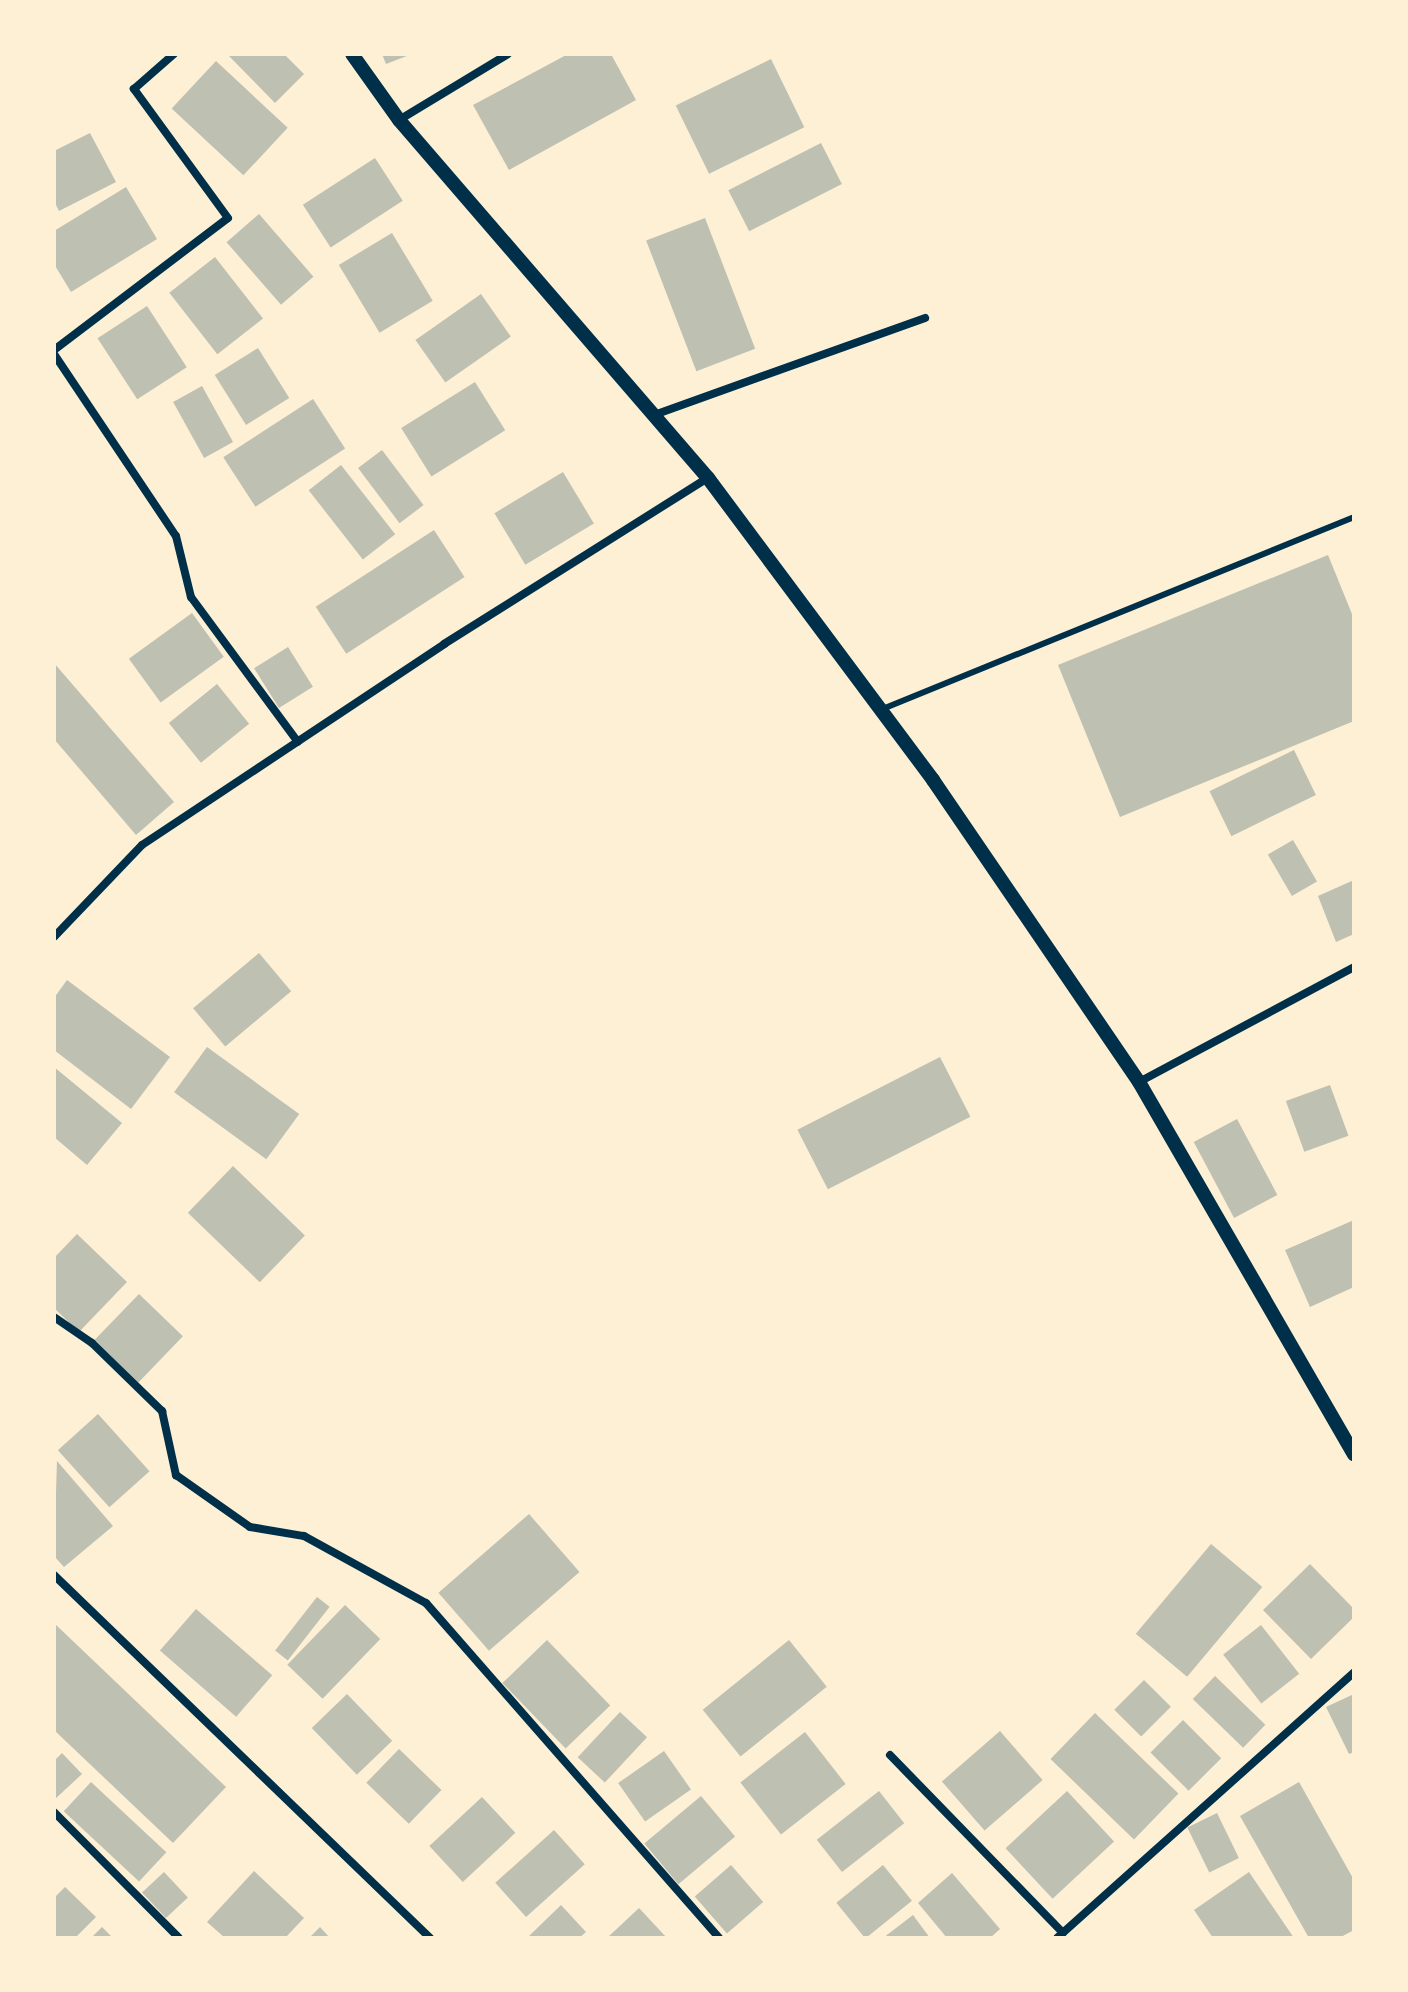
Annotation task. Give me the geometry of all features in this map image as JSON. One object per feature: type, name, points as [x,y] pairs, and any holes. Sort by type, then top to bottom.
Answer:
[{"type":"street","points":[[174,54],[134,89],[228,218],[54,352],[176,536],[191,597],[298,742]]},
{"type":"street","points":[[352,54],[399,120],[708,478],[880,710],[1139,1082],[1354,1454]]},
{"type":"street","points":[[399,120],[508,54]]},
{"type":"street","points":[[654,415],[925,318]]},
{"type":"street","points":[[54,937],[142,845],[708,478]]},
{"type":"street","points":[[1139,1082],[1354,967]]},
{"type":"street","points":[[54,1317],[92,1343],[162,1411],[176,1475],[250,1527],[304,1536],[426,1603],[719,1938]]},
{"type":"street","points":[[54,1575],[430,1938]]},
{"type":"street","points":[[890,1755],[1060,1936],[1354,1672]]},
{"type":"street","points":[[54,1812],[179,1938]]},
{"type":"lane","points":[[880,710],[1354,517]]},
{"type":"building","points":[[227,54],[284,54],[304,74],[275,103]]},
{"type":"building","points":[[382,54],[412,54],[386,64]]},
{"type":"building","points":[[568,54],[611,54],[636,100],[509,170],[473,105]]},
{"type":"building","points":[[771,59],[804,127],[709,174],[676,105]]},
{"type":"building","points":[[216,61],[288,128],[243,175],[172,109]]},
{"type":"building","points":[[90,133],[116,182],[59,211],[54,201],[54,151]]},
{"type":"building","points":[[821,143],[842,184],[749,231],[728,190]]},
{"type":"building","points":[[375,158],[403,201],[331,248],[303,205]]},
{"type":"building","points":[[126,187],[157,239],[71,292],[54,264],[54,231]]},
{"type":"building","points":[[259,214],[313,277],[281,305],[227,242]]},
{"type":"building","points":[[705,218],[755,349],[696,371],[646,241]]},
{"type":"building","points":[[392,233],[433,301],[380,333],[339,265]]},
{"type":"building","points":[[215,257],[263,318],[217,354],[169,293]]},
{"type":"building","points":[[481,294],[511,337],[445,382],[415,340]]},
{"type":"building","points":[[147,306],[187,367],[137,399],[98,338]]},
{"type":"building","points":[[258,348],[289,398],[246,425],[215,375]]},
{"type":"building","points":[[475,382],[505,430],[431,476],[401,428]]},
{"type":"building","points":[[202,386],[233,442],[204,458],[173,402]]},
{"type":"building","points":[[313,399],[345,448],[255,507],[223,457]]},
{"type":"building","points":[[382,450],[424,505],[400,523],[358,468]]},
{"type":"building","points":[[341,465],[395,534],[363,560],[309,490]]},
{"type":"building","points":[[563,472],[594,523],[525,565],[494,513]]},
{"type":"building","points":[[434,530],[464,577],[346,654],[316,607]]},
{"type":"building","points":[[1328,555],[1354,619],[1354,721],[1120,817],[1058,665]]},
{"type":"building","points":[[192,613],[224,657],[161,703],[129,659]]},
{"type":"building","points":[[288,647],[313,687],[279,708],[254,668]]},
{"type":"building","points":[[54,663],[174,802],[136,835],[54,739]]},
{"type":"building","points":[[217,684],[249,724],[201,763],[169,723]]},
{"type":"building","points":[[1294,750],[1316,795],[1231,836],[1210,791]]},
{"type":"building","points":[[1293,840],[1317,882],[1292,896],[1268,855]]},
{"type":"building","points":[[1354,880],[1354,934],[1336,942],[1318,896]]},
{"type":"building","points":[[259,953],[291,991],[225,1047],[193,1008]]},
{"type":"building","points":[[67,980],[170,1057],[131,1109],[54,1050],[54,998]]},
{"type":"building","points":[[207,1047],[299,1114],[266,1159],[174,1092]]},
{"type":"building","points":[[940,1057],[970,1117],[828,1189],[797,1130]]},
{"type":"building","points":[[54,1067],[122,1123],[87,1165],[54,1137]]},
{"type":"building","points":[[1330,1085],[1348,1136],[1304,1152],[1286,1101]]},
{"type":"building","points":[[1237,1119],[1277,1195],[1234,1218],[1194,1142]]},
{"type":"building","points":[[233,1166],[305,1235],[260,1282],[188,1213]]},
{"type":"building","points":[[1354,1220],[1354,1287],[1310,1307],[1285,1250]]},
{"type":"building","points":[[77,1234],[127,1282],[79,1332],[54,1308],[54,1258]]},
{"type":"building","points":[[139,1294],[183,1336],[138,1382],[95,1340]]},
{"type":"building","points":[[98,1414],[150,1471],[109,1507],[58,1450]]},
{"type":"building","points":[[57,1461],[113,1526],[64,1567],[54,1556]]},
{"type":"building","points":[[529,1514],[580,1572],[489,1651],[438,1593]]},
{"type":"building","points":[[1211,1544],[1262,1587],[1187,1677],[1136,1634]]},
{"type":"building","points":[[1310,1564],[1354,1609],[1354,1617],[1311,1659],[1263,1610]]},
{"type":"building","points":[[317,1597],[330,1607],[288,1660],[275,1651]]},
{"type":"building","points":[[345,1605],[380,1639],[323,1699],[287,1665]]},
{"type":"building","points":[[196,1609],[272,1675],[236,1717],[160,1651]]},
{"type":"building","points":[[54,1623],[226,1787],[173,1843],[54,1730]]},
{"type":"building","points":[[1261,1625],[1299,1674],[1261,1703],[1223,1655]]},
{"type":"building","points":[[547,1640],[610,1705],[566,1749],[502,1683]]},
{"type":"building","points":[[789,1640],[827,1687],[740,1756],[703,1710]]},
{"type":"building","points":[[1215,1676],[1265,1725],[1243,1748],[1193,1699]]},
{"type":"building","points":[[1144,1680],[1171,1707],[1141,1737],[1114,1710]]},
{"type":"building","points":[[347,1694],[392,1741],[357,1775],[312,1728]]},
{"type":"building","points":[[1354,1694],[1354,1752],[1349,1754],[1326,1707]]},
{"type":"building","points":[[620,1712],[647,1737],[605,1783],[578,1757]]},
{"type":"building","points":[[1095,1713],[1178,1794],[1134,1840],[1051,1759]]},
{"type":"building","points":[[1183,1720],[1221,1758],[1189,1791],[1150,1753]]},
{"type":"building","points":[[1000,1731],[1043,1780],[985,1831],[942,1782]]},
{"type":"building","points":[[805,1732],[846,1784],[781,1834],[740,1782]]},
{"type":"building","points":[[399,1749],[441,1790],[409,1824],[366,1783]]},
{"type":"building","points":[[664,1751],[691,1790],[645,1822],[618,1783]]},
{"type":"building","points":[[62,1753],[82,1774],[54,1800],[54,1761]]},
{"type":"building","points":[[91,1782],[166,1852],[139,1881],[64,1811]]},
{"type":"building","points":[[1299,1782],[1354,1880],[1354,1930],[1339,1938],[1309,1938],[1240,1816]]},
{"type":"building","points":[[879,1791],[904,1823],[842,1872],[817,1840]]},
{"type":"building","points":[[1067,1791],[1114,1841],[1053,1899],[1006,1848]]},
{"type":"building","points":[[701,1796],[735,1837],[678,1884],[644,1844]]},
{"type":"building","points":[[482,1797],[515,1833],[463,1882],[429,1846]]},
{"type":"building","points":[[1217,1813],[1239,1858],[1209,1872],[1187,1827]]},
{"type":"building","points":[[554,1830],[585,1864],[526,1917],[495,1883]]},
{"type":"building","points":[[731,1865],[763,1902],[727,1933],[695,1896]]},
{"type":"building","points":[[883,1865],[912,1901],[866,1938],[836,1903]]},
{"type":"building","points":[[254,1871],[304,1918],[285,1938],[225,1938],[207,1922]]},
{"type":"building","points":[[164,1872],[188,1898],[166,1918],[142,1892]]},
{"type":"building","points":[[1249,1872],[1294,1938],[1213,1938],[1194,1910]]},
{"type":"building","points":[[952,1873],[1000,1929],[990,1938],[947,1938],[918,1903]]},
{"type":"building","points":[[65,1887],[96,1917],[75,1938],[54,1938],[54,1898]]},
{"type":"building","points":[[561,1905],[586,1932],[579,1938],[527,1938]]},
{"type":"building","points":[[639,1908],[667,1938],[607,1938]]},
{"type":"building","points":[[913,1915],[930,1938],[883,1938]]},
{"type":"building","points":[[102,1927],[113,1938],[91,1938]]},
{"type":"building","points":[[320,1927],[330,1938],[309,1938]]}]
